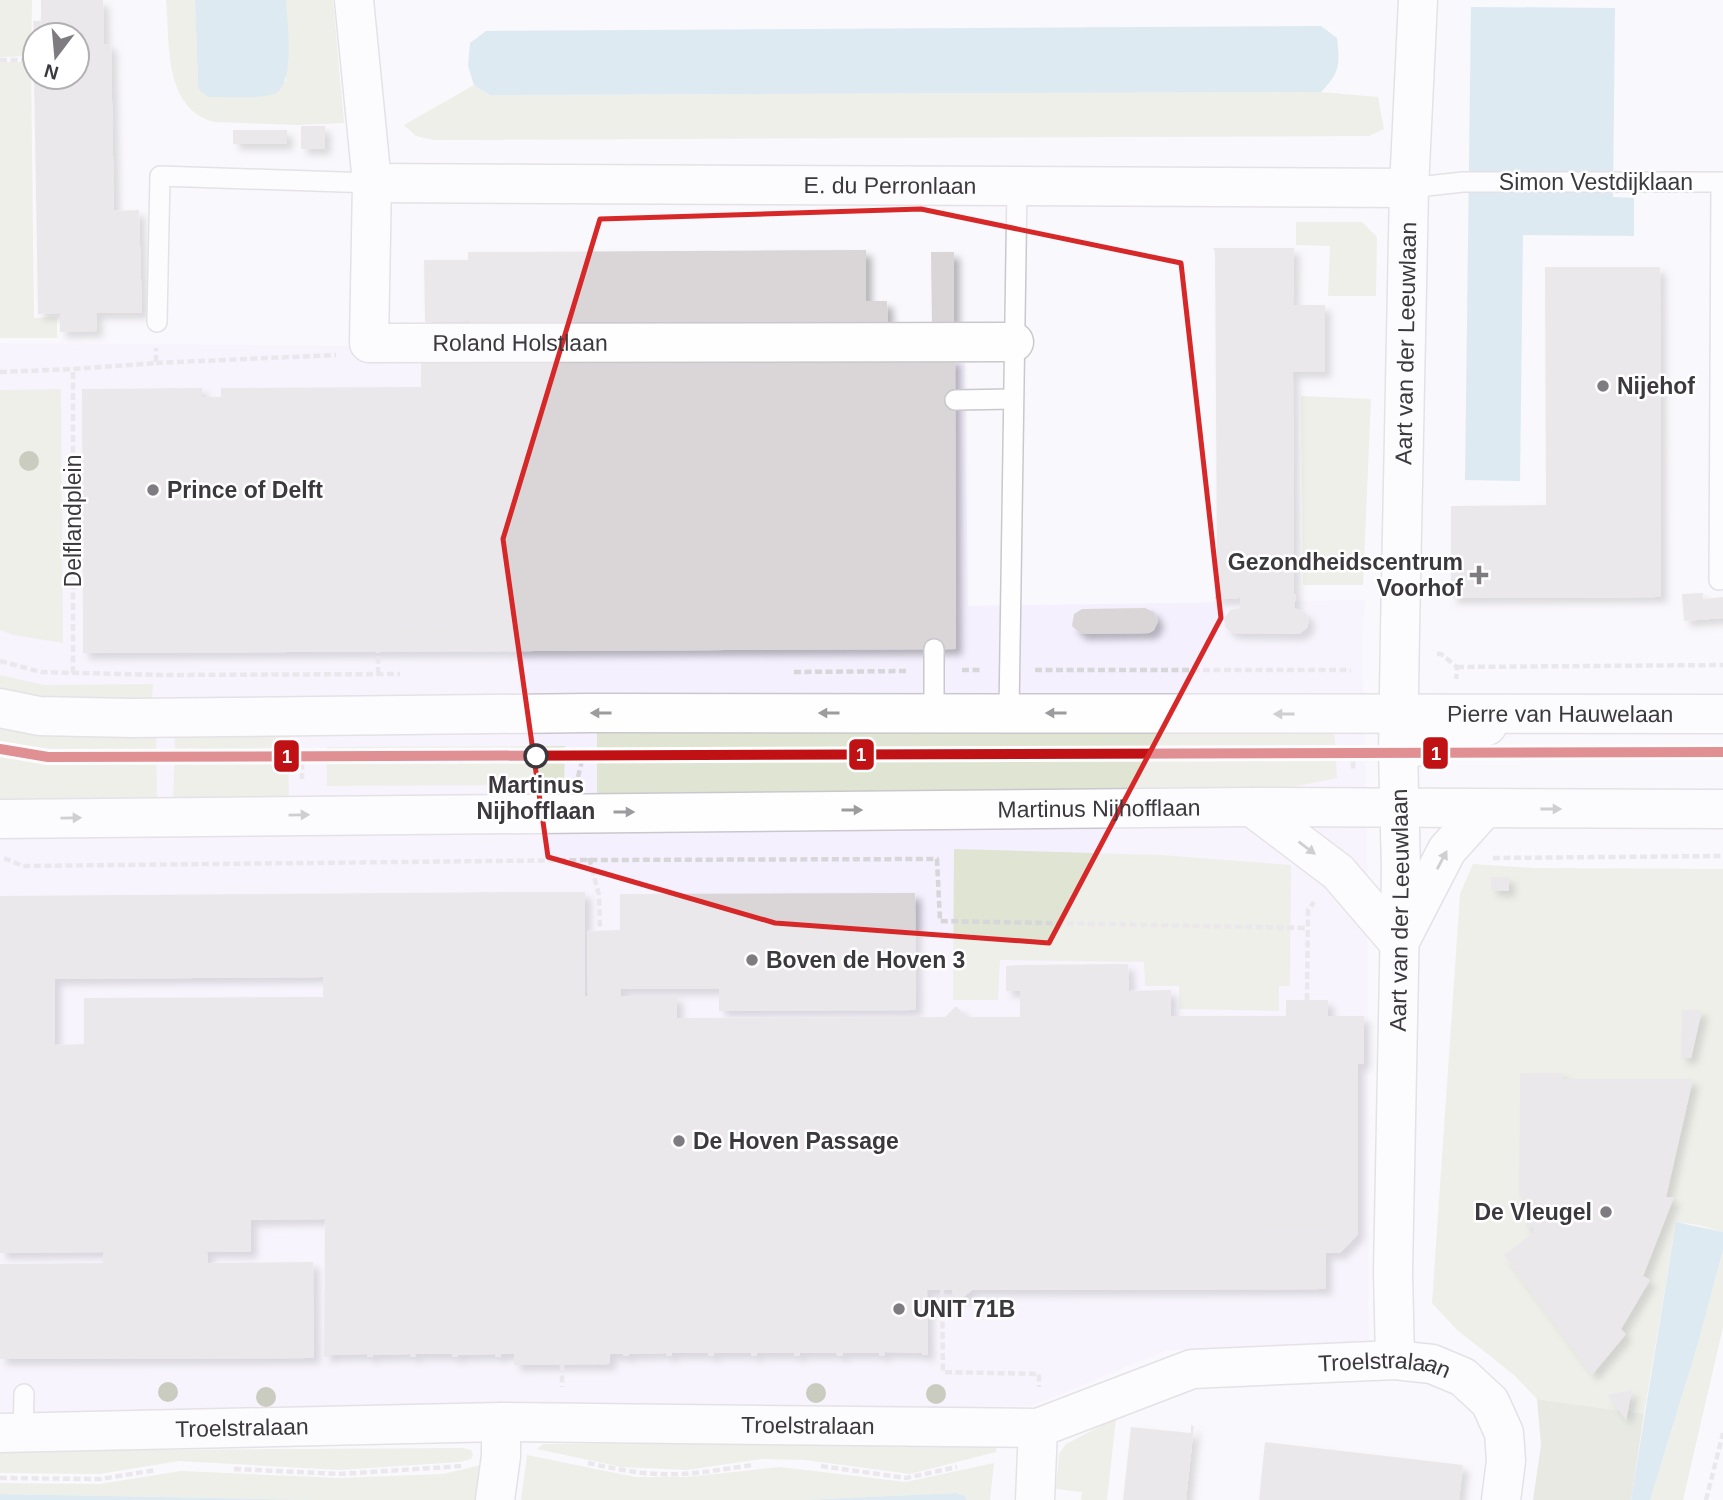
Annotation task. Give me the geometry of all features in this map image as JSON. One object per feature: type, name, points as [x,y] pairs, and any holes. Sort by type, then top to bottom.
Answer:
[{"type":"street","points":[[354,0],[372,183],[369,343]]},
{"type":"street","name":"Aart van der Leeuwlaan","points":[[1395,1360],[1393,1272],[1399,943],[1398,752],[1409,188],[1418,0]]},
{"type":"street","name":"E. du Perronlaan","points":[[372,183],[1409,188]]},
{"type":"street","name":"Roland Holstlaan","points":[[369,343],[1014,342]]},
{"type":"street","points":[[0,708],[39,716],[130,718],[302,714],[1399,713]]},
{"type":"street","name":"Pierre van Hauwelaan","points":[[1399,713],[1723,714]]},
{"type":"street","points":[[1398,752],[1467,730],[1533,714]]},
{"type":"street","points":[[1252,807],[1338,872],[1399,943],[1447,850],[1483,810]]},
{"type":"street","points":[[1400,807],[1483,810],[1723,809]]},
{"type":"street","name":"Martinus Nijhofflaan","points":[[0,819],[1400,807]]},
{"type":"street","name":"Troelstralaan","points":[[12,1432],[501,1422],[1038,1428],[1192,1368],[1395,1360],[1432,1364],[1463,1377],[1490,1402],[1504,1433],[1506,1461],[1501,1500]]},
{"type":"street","points":[[496,1489],[501,1456],[501,1422]]},
{"type":"street","points":[[1035,1500],[1038,1428]]},
{"type":"lane","points":[[157,322],[160,176],[372,183]]},
{"type":"lane","name":"Simon Vestdijklaan","points":[[1409,188],[1463,182],[1721,182],[1720,580]]},
{"type":"lane","points":[[1009,713],[1017,187]]},
{"type":"lane","points":[[955,400],[1013,399]]},
{"type":"lane","points":[[934,649],[934,712]]},
{"type":"lane","points":[[12,1432],[24,1394]]},
{"type":"path","points":[[0,60],[21,60]]},
{"type":"path","points":[[156,363],[157,322]]},
{"type":"path","points":[[0,372],[332,357],[369,343]]},
{"type":"path","name":"Delflandplein","points":[[73,673],[74,369]]},
{"type":"path","points":[[377,629],[503,629]]},
{"type":"path","points":[[377,674],[378,651]]},
{"type":"path","points":[[0,661],[41,672],[162,675]]},
{"type":"path","name":"Pierre van Hauwelaan","points":[[1457,667],[1723,665]]},
{"type":"path","points":[[1009,670],[1351,670]]},
{"type":"path","points":[[302,674],[303,863]]},
{"type":"path","points":[[589,713],[589,736],[574,792],[589,793],[589,860],[599,895],[600,930]]},
{"type":"path","points":[[0,856],[23,866],[937,859],[940,921],[1307,928]]},
{"type":"path","points":[[1265,1228],[1333,1229]]},
{"type":"path","points":[[942,1290],[943,1372],[1039,1374],[1038,1428]]},
{"type":"path","points":[[1706,1500],[1723,1433]]},
{"type":"highlighted area","points":[[921,209],[1181,263],[1221,618],[1049,943],[775,923],[548,857],[503,539],[600,219]]},
{"type":"shaded area","points":[[0,343],[965,351],[968,606],[1365,600],[1362,640],[1367,849],[1369,1347],[1167,1350],[1032,1406],[0,1417]]},
{"type":"green space","points":[[0,0],[32,0],[32,21],[21,21],[21,56],[0,57]]},
{"type":"green space","points":[[166,0],[195,0],[198,86],[286,81],[286,0],[333,0],[344,123],[296,125],[214,122],[197,115],[177,89],[172,72]]},
{"type":"green space","points":[[0,62],[21,62],[21,91],[31,91],[34,318],[57,317],[57,338],[0,338]]},
{"type":"green space","points":[[474,85],[490,95],[1321,92],[1378,97],[1384,129],[1369,136],[434,140],[416,136],[404,125]]},
{"type":"green space","points":[[1296,222],[1362,222],[1377,237],[1376,296],[1328,296],[1330,246],[1296,245]]},
{"type":"green space","points":[[61,389],[63,643],[13,635],[0,630],[0,390]]},
{"type":"green space","points":[[1301,396],[1371,399],[1363,585],[1303,585]]},
{"type":"green space","points":[[0,675],[44,685],[153,684],[151,709],[0,699]]},
{"type":"green space","points":[[0,720],[156,728],[157,805],[0,804]]},
{"type":"green space","points":[[597,727],[1334,728],[1337,778],[1292,787],[1123,788],[1039,801],[597,801]]},
{"type":"green space","points":[[175,728],[288,728],[289,804],[173,805]]},
{"type":"green space","points":[[565,746],[564,785],[327,786],[326,747]]},
{"type":"green space","points":[[954,849],[1161,855],[1291,865],[1290,986],[1279,986],[1279,1011],[1179,1009],[1179,986],[1145,986],[1144,962],[1000,960],[998,1000],[953,1000]]},
{"type":"green space","points":[[1473,864],[1534,868],[1723,869],[1723,1232],[1676,1222],[1644,1414],[1537,1399],[1514,1375],[1456,1329],[1432,1303],[1460,894]]},
{"type":"green space","points":[[1723,1250],[1723,1327],[1683,1500],[1650,1500],[1697,1347]]},
{"type":"green space","points":[[1537,1399],[1644,1414],[1631,1500],[1533,1500],[1541,1445]]},
{"type":"green space","points":[[1116,1418],[1107,1500],[1081,1500],[1082,1492],[1056,1489],[1059,1454],[1066,1444]]},
{"type":"green space","points":[[997,1441],[996,1452],[910,1474],[805,1460],[761,1459],[687,1470],[621,1467],[537,1449],[543,1444]]},
{"type":"green space","points":[[471,1450],[471,1459],[340,1470],[179,1461],[100,1474],[0,1473],[0,1451]]},
{"type":"green space","points":[[527,1455],[635,1477],[687,1477],[780,1467],[906,1482],[994,1463],[990,1500],[967,1500],[965,1496],[956,1493],[802,1500],[521,1500]]},
{"type":"green space","points":[[481,1465],[476,1500],[0,1494],[0,1483],[100,1484],[181,1471],[339,1478],[443,1474]]},
{"type":"water","points":[[195,0],[286,0],[289,52],[281,88],[268,96],[252,97],[208,97],[200,91]]},
{"type":"water","points":[[1471,7],[1615,8],[1613,197],[1634,198],[1634,236],[1523,235],[1520,481],[1465,480]]},
{"type":"water","points":[[1321,26],[1337,38],[1338,55],[1335,73],[1321,92],[490,95],[474,85],[468,66],[470,43],[486,31]]},
{"type":"water","points":[[1676,1222],[1723,1232],[1723,1250],[1697,1347],[1650,1500],[1631,1500]]},
{"type":"water","points":[[956,1493],[965,1496],[967,1500],[802,1500]]},
{"type":"water","points":[[0,1494],[316,1500],[0,1500]]},
{"type":"building","points":[[41,0],[103,0],[104,44],[111,44],[114,211],[139,210],[142,313],[96,313],[97,331],[60,332],[60,313],[38,314],[34,91],[91,91],[91,21],[41,21]]},
{"type":"building","points":[[301,126],[325,126],[325,149],[301,149]]},
{"type":"building","points":[[233,130],[287,130],[287,144],[233,144]]},
{"type":"building","points":[[1213,248],[1294,248],[1293,305],[1325,305],[1325,372],[1293,372],[1294,608],[1305,612],[1309,620],[1307,628],[1299,634],[1232,633],[1225,627],[1224,619],[1230,610],[1240,608],[1240,598],[1215,599],[1217,574]]},
{"type":"building","points":[[866,250],[866,301],[887,301],[888,327],[469,329],[469,321],[425,322],[424,260],[468,260],[468,252]]},
{"type":"building","points":[[931,252],[954,252],[954,326],[932,327]]},
{"type":"building","name":"Nijehof","points":[[1545,267],[1660,267],[1661,597],[1451,598],[1451,506],[1546,505]]},
{"type":"building","points":[[955,358],[956,649],[83,653],[82,389],[202,388],[202,397],[221,397],[221,388],[421,387],[421,361]]},
{"type":"building","points":[[1703,593],[1703,599],[1723,597],[1723,618],[1684,621],[1682,594]]},
{"type":"building","points":[[1145,608],[1154,612],[1158,621],[1154,630],[1149,633],[1081,634],[1072,626],[1074,614],[1082,609]]},
{"type":"building","points":[[1491,877],[1509,877],[1509,891],[1491,890]]},
{"type":"building","name":"De Hoven Passage","points":[[585,892],[585,996],[588,996],[587,931],[620,930],[620,894],[915,893],[916,1010],[719,1011],[719,989],[620,989],[621,996],[677,996],[677,1018],[945,1017],[956,1006],[967,1017],[1020,1017],[1020,991],[1006,991],[1006,966],[1128,964],[1129,991],[1171,990],[1171,1016],[1286,1016],[1286,1000],[1328,1000],[1328,1016],[1364,1016],[1364,1064],[1358,1064],[1358,1234],[1340,1253],[1326,1253],[1326,1289],[972,1290],[961,1299],[953,1294],[952,1290],[927,1290],[928,1355],[885,1352],[885,1355],[879,1356],[879,1353],[843,1353],[843,1356],[836,1353],[800,1353],[800,1356],[794,1356],[794,1353],[757,1353],[751,1356],[751,1353],[714,1353],[714,1356],[709,1356],[708,1353],[672,1353],[672,1356],[666,1356],[666,1353],[629,1356],[610,1354],[610,1364],[514,1365],[514,1354],[501,1354],[501,1357],[495,1354],[452,1357],[452,1354],[415,1354],[416,1357],[410,1357],[410,1354],[367,1357],[367,1354],[324,1357],[325,1219],[251,1220],[251,1252],[207,1252],[208,1263],[313,1262],[314,1358],[0,1359],[0,1264],[103,1263],[103,1252],[0,1253],[0,896]],"holes":[[[323,977],[323,997],[84,998],[84,1044],[55,1045],[55,979]]]},
{"type":"building","points":[[1682,1010],[1702,1010],[1691,1058],[1681,1058]]},
{"type":"building","points":[[1520,1073],[1563,1073],[1563,1079],[1693,1079],[1666,1197],[1674,1197],[1643,1276],[1650,1280],[1621,1329],[1626,1334],[1592,1375],[1504,1255],[1533,1233],[1533,1228],[1526,1228],[1526,1212],[1533,1212],[1533,1205],[1519,1195]]},
{"type":"building","points":[[1632,1390],[1626,1420],[1607,1395]]},
{"type":"building","points":[[1191,1425],[1194,1426],[1186,1500],[1123,1500],[1131,1427],[1191,1433]]},
{"type":"building","points":[[1265,1442],[1463,1465],[1459,1500],[1259,1500]]},
{"type":"transit line","name":"1","points":[[0,749],[48,757],[1723,752]]},
{"type":"place","name":"Nijehof","points":[[1603,386]]},
{"type":"place","name":"Prince of Delft","points":[[153,490]]},
{"type":"place","name":"Gezondheidscentrum Voorhof","points":[[1479,575]]},
{"type":"place","name":"Martinus Nijhofflaan","points":[[536,756]]},
{"type":"place","name":"Boven de Hoven 3","points":[[752,960]]},
{"type":"place","name":"De Hoven Passage","points":[[679,1141]]},
{"type":"place","name":"De Vleugel","points":[[1606,1212]]},
{"type":"place","name":"UNIT 71B","points":[[899,1309]]}]
